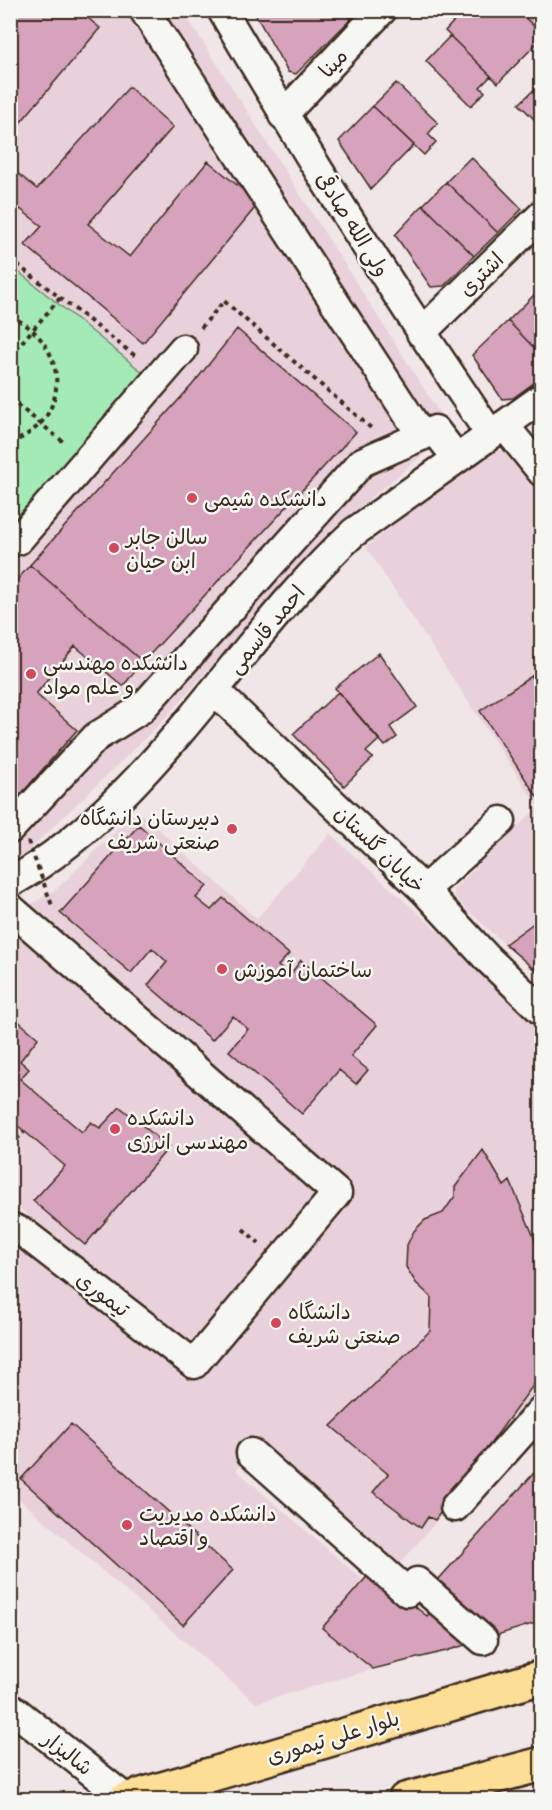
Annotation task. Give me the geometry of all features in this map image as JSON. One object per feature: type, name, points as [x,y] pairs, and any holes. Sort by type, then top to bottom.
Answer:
[{"type":"main road","name":"بلوار علی تیموری","points":[[125,1799],[526,1686],[542,1677]]},
{"type":"main road","points":[[405,1800],[535,1768]]},
{"type":"street","points":[[144,10],[422,436]]},
{"type":"street","name":"ولی الله صادقی","points":[[222,10],[283,115],[421,333],[497,429],[542,472]]},
{"type":"street","name":"مینا","points":[[283,115],[382,10]]},
{"type":"street","name":"اشتری","points":[[421,333],[542,215]]},
{"type":"street","points":[[10,534],[18,540],[183,349]]},
{"type":"street","name":"احمد قاسمی","points":[[10,883],[60,852],[112,806],[215,691],[326,558],[353,533],[456,457],[542,398]]},
{"type":"street","points":[[19,835],[96,737],[141,709],[362,462],[435,430],[456,457]]},
{"type":"street","name":"خیابان گلستان","points":[[215,691],[424,890],[486,957],[542,1011]]},
{"type":"street","points":[[424,890],[501,821]]},
{"type":"street","name":"تیموری","points":[[10,908],[337,1193],[194,1364],[13,1233]]},
{"type":"street","points":[[455,1507],[542,1410]]},
{"type":"street","points":[[251,1453],[407,1592],[417,1582],[483,1640]]},
{"type":"street","name":"شالیزار","points":[[10,1707],[125,1799]]},
{"type":"path","points":[[10,259],[160,375]]},
{"type":"path","points":[[10,356],[60,298]]},
{"type":"path","points":[[183,349],[224,301],[393,448]]},
{"type":"path","points":[[10,316],[26,322],[45,341],[55,362],[56,394],[47,416],[30,434],[10,444]]},
{"type":"path","points":[[10,399],[85,460]]},
{"type":"path","points":[[19,835],[53,908]]},
{"type":"path","points":[[10,1146],[25,1131]]},
{"type":"shaded area","points":[[11,11],[183,11],[440,414],[432,448],[332,529],[161,723],[27,852],[11,861]]},
{"type":"shaded area","points":[[541,428],[541,978],[456,899],[453,890],[538,807],[366,547],[479,458],[520,443]]},
{"type":"shaded area","name":"دانشگاه صنعتی شریف","points":[[137,810],[257,919],[330,834],[541,1024],[541,1399],[398,1566],[256,1448],[236,1470],[363,1580],[322,1628],[373,1669],[256,1703],[11,1492],[10,1247],[30,1217],[11,1201],[11,916],[57,889]]},
{"type":"green space","points":[[10,265],[146,375],[15,527],[10,523]]},
{"type":"building","points":[[10,10],[78,10],[100,28],[10,135]]},
{"type":"building","points":[[253,10],[343,10],[351,19],[296,74],[288,72]]},
{"type":"building","points":[[343,10],[359,10],[351,19]]},
{"type":"building","points":[[464,10],[517,10],[542,34],[542,38],[498,83],[445,31]]},
{"type":"building","points":[[517,10],[542,10],[542,34]]},
{"type":"building","points":[[450,36],[491,76],[480,87],[485,92],[471,106],[426,61]]},
{"type":"building","points":[[542,82],[542,127],[519,104]]},
{"type":"building","points":[[396,83],[438,123],[428,134],[436,142],[424,155],[373,106]]},
{"type":"building","points":[[129,87],[173,127],[88,224],[130,257],[208,161],[259,203],[143,343],[25,245],[42,226],[20,209],[12,216],[11,225],[10,167],[37,189]]},
{"type":"building","points":[[373,106],[414,145],[371,189],[339,141]]},
{"type":"building","points":[[471,157],[522,209],[498,233],[446,182]]},
{"type":"building","points":[[446,182],[498,233],[474,256],[423,205]]},
{"type":"building","points":[[423,205],[474,256],[444,286],[431,287],[395,235]]},
{"type":"building","points":[[536,293],[542,298],[542,356],[508,321]]},
{"type":"building","points":[[508,321],[542,356],[542,377],[513,398],[502,399],[472,355]]},
{"type":"building","name":"دانشکده شیمی","points":[[237,329],[356,432],[143,662],[30,565],[193,384]]},
{"type":"building","name":"دانشکده مهندسی و علم مواد","points":[[30,565],[143,662],[123,686],[75,646],[36,694],[77,730],[10,807],[10,588]]},
{"type":"building","points":[[379,653],[417,707],[390,727],[397,737],[385,746],[335,688]]},
{"type":"building","points":[[542,669],[542,804],[480,711]]},
{"type":"building","points":[[338,692],[379,740],[366,752],[373,758],[344,786],[293,734]]},
{"type":"building","name":"ساختمان آموزش","points":[[139,825],[207,886],[196,898],[211,910],[223,898],[289,954],[278,966],[290,975],[301,960],[377,1025],[351,1056],[368,1070],[356,1084],[339,1070],[302,1114],[229,1051],[248,1029],[233,1016],[212,1040],[148,985],[167,962],[152,948],[131,973],[60,913]]},
{"type":"building","points":[[542,917],[542,976],[505,944]]},
{"type":"building","name":"دانشکده مهندسی انرژی","points":[[10,1014],[38,1038],[20,1061],[29,1069],[20,1079],[82,1132],[91,1122],[100,1128],[120,1107],[169,1147],[85,1245],[33,1201],[65,1166],[10,1119]]},
{"type":"building","points":[[483,1150],[504,1186],[510,1181],[542,1256],[542,1346],[539,1349],[542,1373],[435,1520],[428,1517],[421,1528],[373,1492],[388,1474],[331,1426],[430,1331],[431,1297],[416,1283],[406,1267],[407,1245],[414,1231],[425,1220],[443,1213],[455,1196],[455,1187]]},
{"type":"building","name":"دانشکده مدیریت و اقتصاد","points":[[71,1424],[233,1570],[183,1625],[21,1479]]},
{"type":"building","points":[[542,1464],[542,1621],[446,1651],[373,1669],[322,1628],[371,1572],[427,1616],[450,1590],[438,1580]]},
{"type":"place","name":"دانشکده شیمی","points":[[192,498]]},
{"type":"place","name":"سالن جابر ابن حیان","points":[[114,548]]},
{"type":"place","name":"دانشکده مهندسی و علم مواد","points":[[31,674]]},
{"type":"place","name":"دبیرستان دانشگاه صنعتی شریف","points":[[232,829]]},
{"type":"place","name":"ساختمان آموزش","points":[[222,969]]},
{"type":"place","name":"دانشکده مهندسی انرژی","points":[[115,1129]]},
{"type":"place","name":"دانشگاه صنعتی شریف","points":[[276,1323]]},
{"type":"place","name":"دانشکده مدیریت و اقتصاد","points":[[127,1525]]}]
